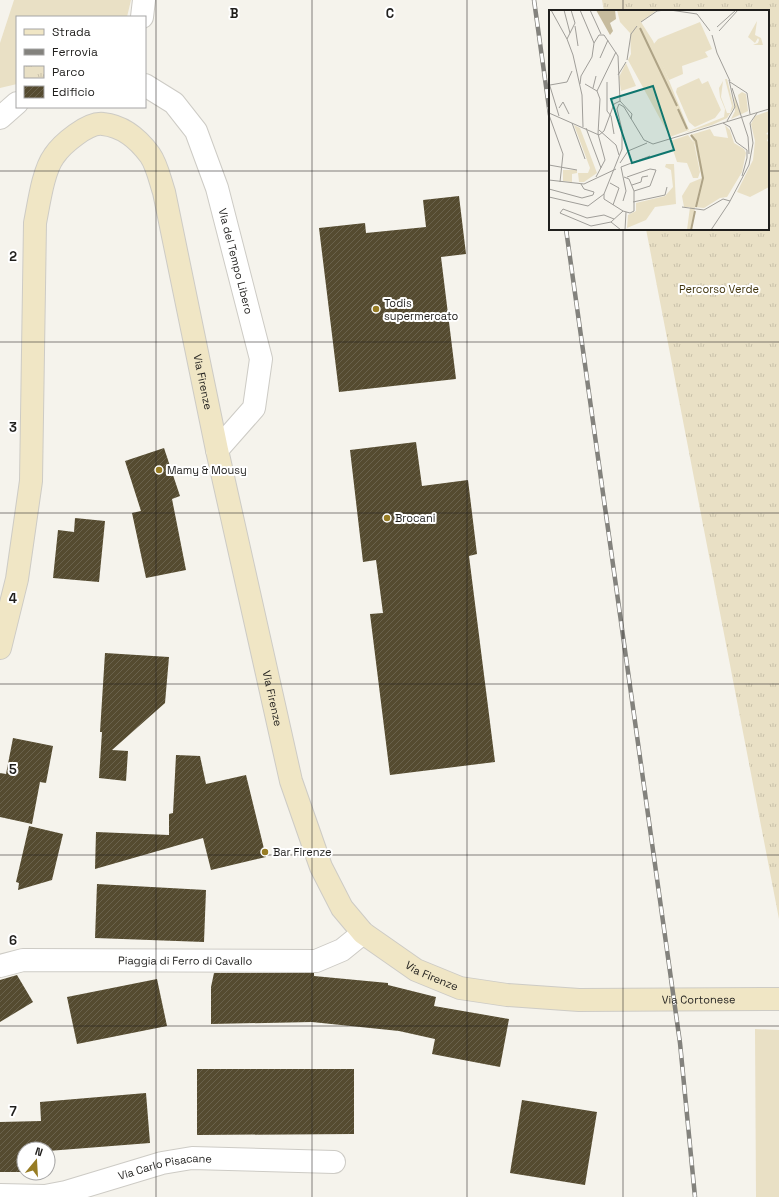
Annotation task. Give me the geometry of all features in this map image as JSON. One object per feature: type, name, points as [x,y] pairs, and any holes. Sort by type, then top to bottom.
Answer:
[{"type":"main road","name":"Via Firenze","points":[[0,648],[17,578],[31,481],[35,222],[41,188],[53,156],[76,133],[103,123],[131,134],[150,156],[164,192],[217,450],[291,781],[321,867],[342,908],[363,933],[416,970],[460,988],[523,996],[579,1000],[619,1000]]},
{"type":"main road","name":"Via Cortonese","points":[[619,1000],[779,999]]},
{"type":"street","points":[[142,16],[144,0]]},
{"type":"street","name":"Via del Tempo Libero","points":[[146,86],[174,103],[196,130],[217,188],[262,359],[254,408],[217,450]]},
{"type":"street","points":[[0,118],[16,104]]},
{"type":"street","name":"Piaggia di Ferro di Cavallo","points":[[0,966],[23,960],[316,962],[342,950],[363,933]]},
{"type":"street","name":"Via Carlo Pisacane","points":[[0,1195],[45,1196],[66,1192],[162,1163],[192,1158],[334,1162]]},
{"type":"green space","points":[[14,0],[131,0],[127,16],[16,16],[16,84],[0,88],[0,43]]},
{"type":"green space","name":"Percorso Verde","points":[[602,0],[779,0],[779,919],[646,230],[769,230],[769,10],[604,10]]},
{"type":"green space","points":[[755,1029],[779,1030],[779,1197],[756,1197]]},
{"type":"building","points":[[459,196],[466,254],[441,257],[456,379],[339,392],[319,228],[365,223],[366,233],[426,227],[423,200]]},
{"type":"building","points":[[416,442],[422,486],[468,480],[477,554],[469,556],[495,762],[390,775],[370,614],[383,613],[376,560],[363,562],[350,450]]},
{"type":"building","points":[[164,448],[180,496],[172,499],[186,570],[146,578],[132,513],[141,511],[125,461]]},
{"type":"building","points":[[75,518],[105,521],[99,582],[53,578],[58,530],[74,532]]},
{"type":"building","points":[[105,653],[169,657],[165,703],[112,750],[128,751],[126,781],[99,778],[102,732],[100,732]]},
{"type":"building","points":[[13,738],[53,746],[46,783],[40,782],[32,824],[0,817],[0,773],[6,774]]},
{"type":"building","points":[[176,755],[200,756],[206,784],[246,775],[266,857],[211,870],[203,838],[95,869],[96,832],[169,835],[169,814],[173,813]]},
{"type":"building","points":[[29,826],[63,834],[52,880],[18,890],[19,883],[16,882]]},
{"type":"building","points":[[97,884],[206,890],[204,942],[95,938]]},
{"type":"building","points":[[214,973],[314,973],[314,976],[388,983],[388,985],[436,997],[434,1006],[509,1019],[500,1067],[432,1054],[435,1039],[399,1031],[312,1022],[211,1024],[211,987]]},
{"type":"building","points":[[17,975],[33,1002],[0,1022],[0,980]]},
{"type":"building","points":[[157,979],[167,1026],[77,1044],[67,997]]},
{"type":"building","points":[[197,1069],[354,1069],[354,1134],[197,1135]]},
{"type":"building","points":[[146,1093],[150,1143],[56,1150],[56,1141],[16,1141],[16,1172],[0,1172],[0,1122],[41,1121],[40,1102]]},
{"type":"building","points":[[522,1100],[597,1112],[585,1185],[510,1173]]},
{"type":"railway","points":[[534,0],[549,108]]},
{"type":"railway","points":[[566,230],[680,1043],[695,1197]]},
{"type":"place","name":"Todis supermercato","points":[[376,309]]},
{"type":"place","name":"Mamy & Mousy","points":[[159,470]]},
{"type":"place","name":"Brocani","points":[[387,518]]},
{"type":"place","name":"Bar Firenze","points":[[265,852]]}]
